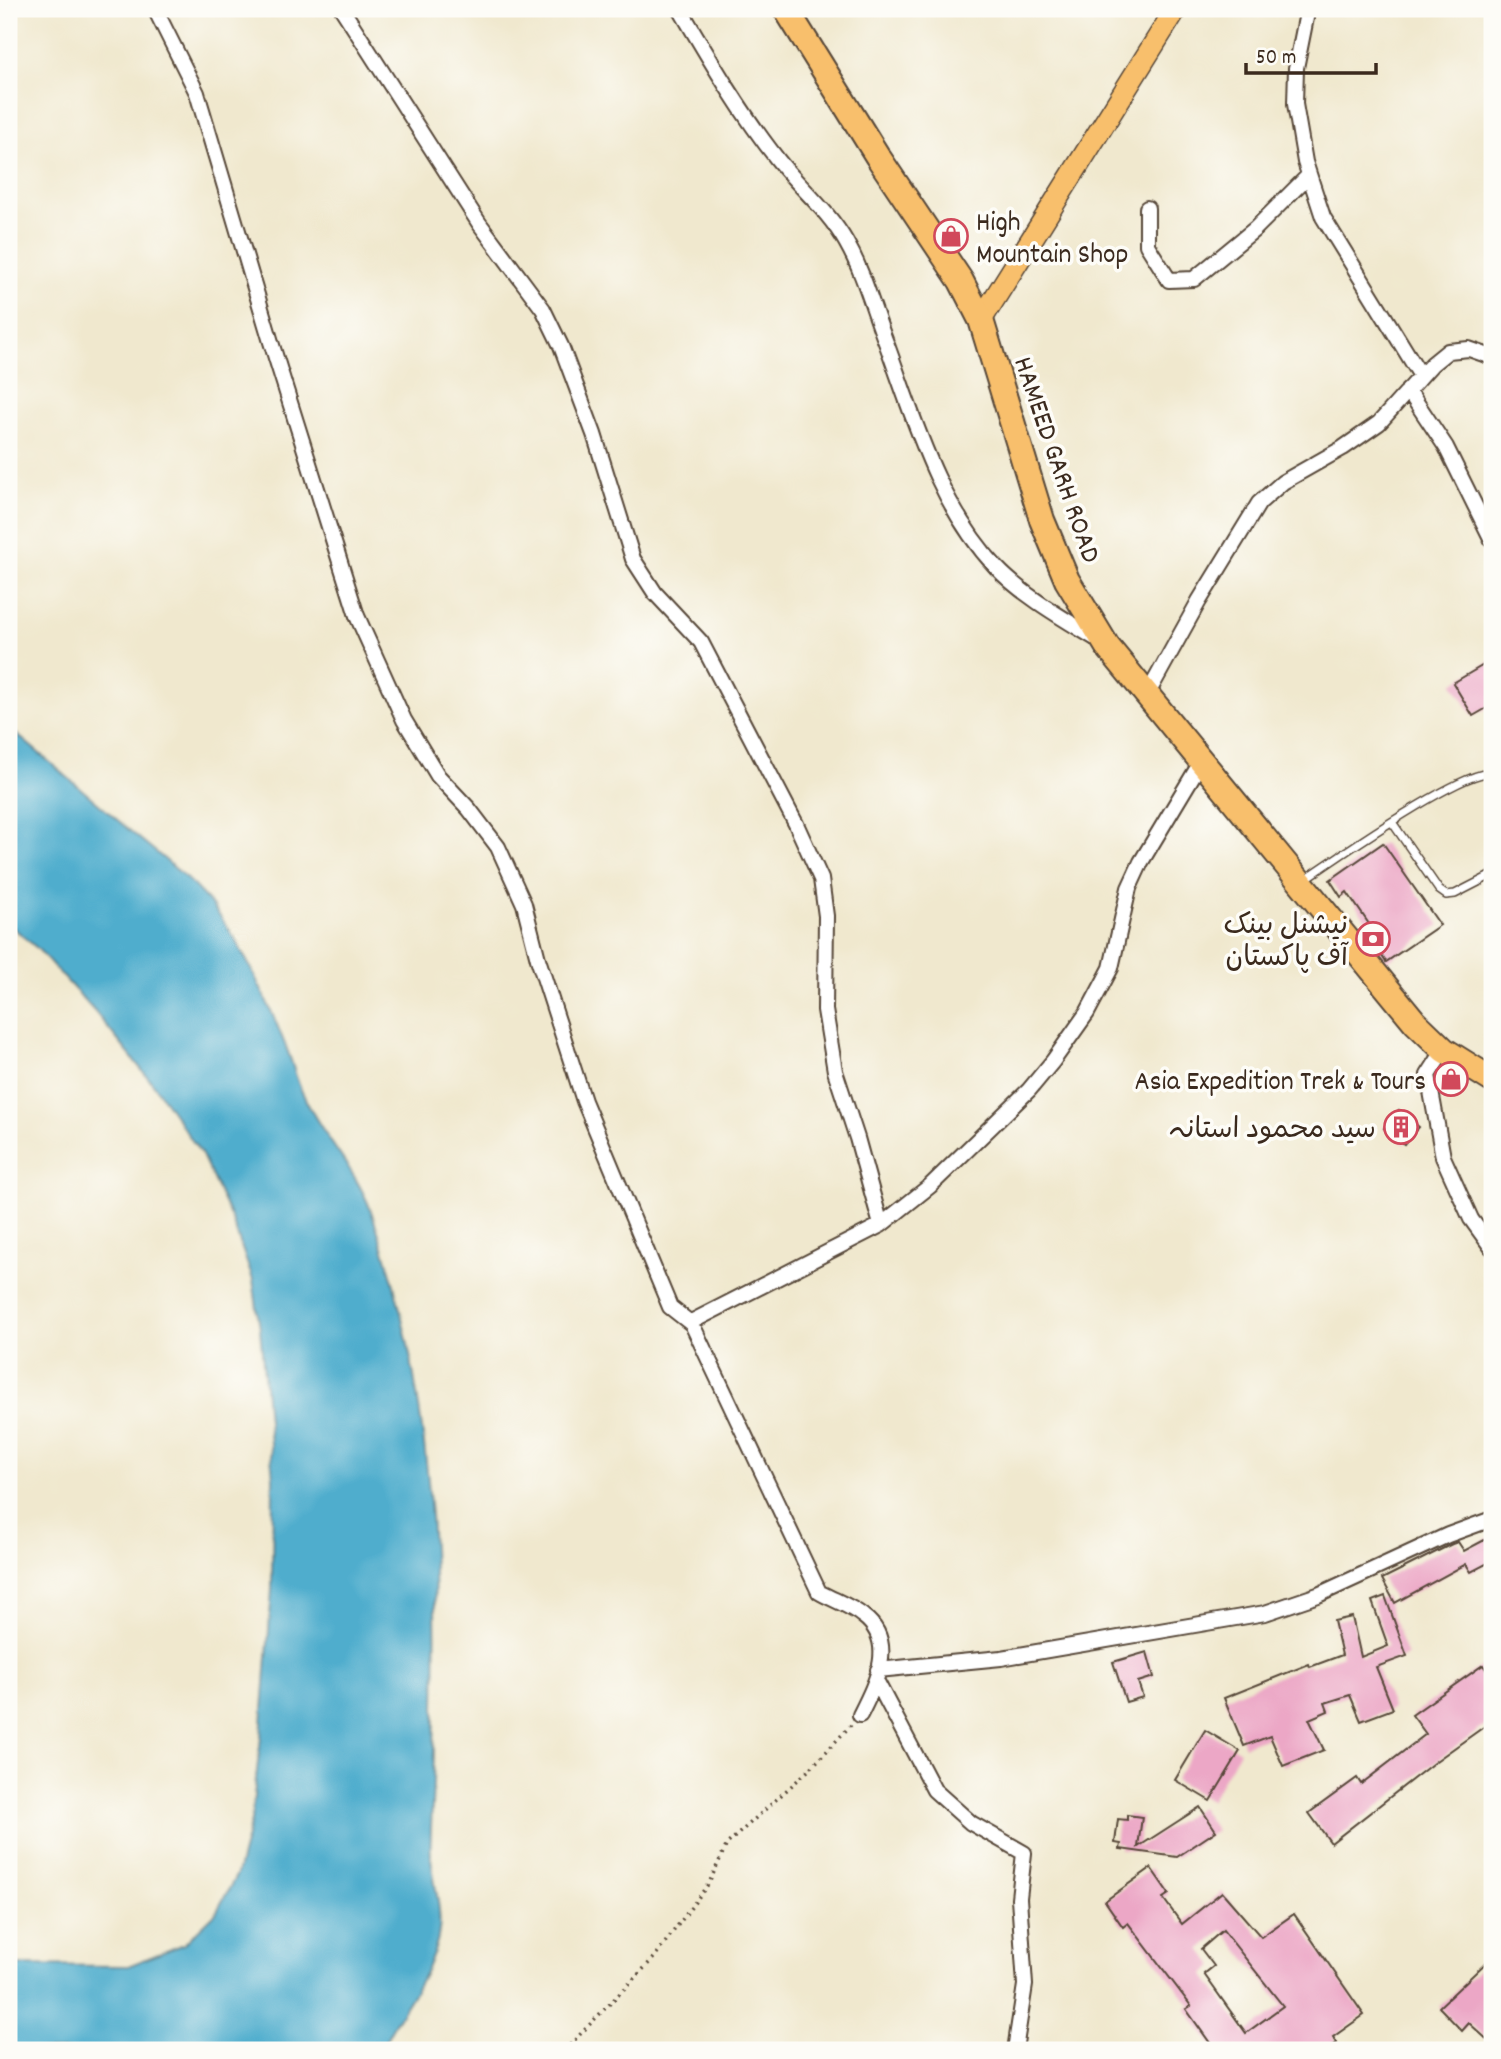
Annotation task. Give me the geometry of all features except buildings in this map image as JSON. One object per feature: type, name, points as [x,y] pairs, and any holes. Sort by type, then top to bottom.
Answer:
[{"type":"highway","name":"HAMEED GARH ROAD","points":[[786,9],[878,157],[961,281],[981,320],[1042,520],[1067,580],[1107,646],[1415,1022],[1444,1050],[1492,1080]]},
{"type":"main road","points":[[981,320],[1177,9]]},
{"type":"street","points":[[155,9],[197,93],[357,616],[404,720],[438,776],[469,809],[498,847],[524,905],[538,959],[584,1101],[670,1307],[693,1325],[819,1592],[863,1615],[876,1628],[883,1649],[877,1676],[860,1715]]},
{"type":"street","points":[[342,9],[479,223],[543,309],[561,346],[594,434],[633,559],[655,593],[701,642],[796,824],[821,879],[826,916],[825,1010],[835,1071],[881,1225]]},
{"type":"street","points":[[680,9],[715,69],[771,151],[830,217],[855,258],[869,288],[884,338],[929,458],[968,534],[998,569],[1040,603],[1107,646]]},
{"type":"street","points":[[1304,9],[1306,18],[1296,68],[1296,104],[1309,175],[1323,217],[1420,376]]},
{"type":"street","points":[[1147,208],[1147,245],[1169,280],[1194,279],[1255,229],[1309,175]]},
{"type":"street","points":[[1147,695],[1199,601],[1259,503],[1283,482],[1343,448],[1379,423],[1420,376],[1448,351],[1469,349],[1492,357]]},
{"type":"street","points":[[1408,390],[1446,447],[1492,540]]},
{"type":"street","points":[[693,1325],[691,1322],[881,1225],[930,1186],[1029,1090],[1082,1021],[1111,968],[1129,888],[1141,862],[1201,762]]},
{"type":"street","points":[[1444,1050],[1428,1075],[1443,1157],[1471,1219],[1492,1248]]},
{"type":"street","points":[[877,1676],[1001,1658],[1265,1613],[1318,1595],[1448,1535],[1492,1519]]},
{"type":"street","points":[[877,1676],[934,1790],[971,1823],[1024,1853],[1019,1898],[1025,1985],[1015,2050]]},
{"type":"lane","points":[[1300,883],[1392,822],[1469,777],[1492,772]]},
{"type":"lane","points":[[1392,822],[1439,890],[1446,895],[1455,894],[1492,875]]},
{"type":"path","points":[[565,2050],[653,1959],[709,1883],[727,1844],[810,1769],[860,1715]]},
{"type":"water","points":[[9,728],[176,869],[219,915],[238,944],[265,997],[311,1111],[365,1196],[394,1285],[411,1361],[431,1516],[436,1673],[431,1850],[440,1922],[430,1962],[381,2050],[9,2050],[9,1965],[128,1966],[184,1944],[216,1913],[237,1874],[251,1821],[261,1737],[272,1589],[273,1478],[253,1280],[232,1220],[202,1155],[154,1085],[96,1013],[38,949],[9,924]]},
{"type":"place","name":"High Mountain Shop","points":[[951,236]]},
{"type":"place","name":"نیشنل بینک آف پاکستان","points":[[1373,939]]},
{"type":"place","name":"Asia Expedition Trek & Tours","points":[[1451,1079]]},
{"type":"place","name":"سید محمود استانہ","points":[[1401,1127]]}]
